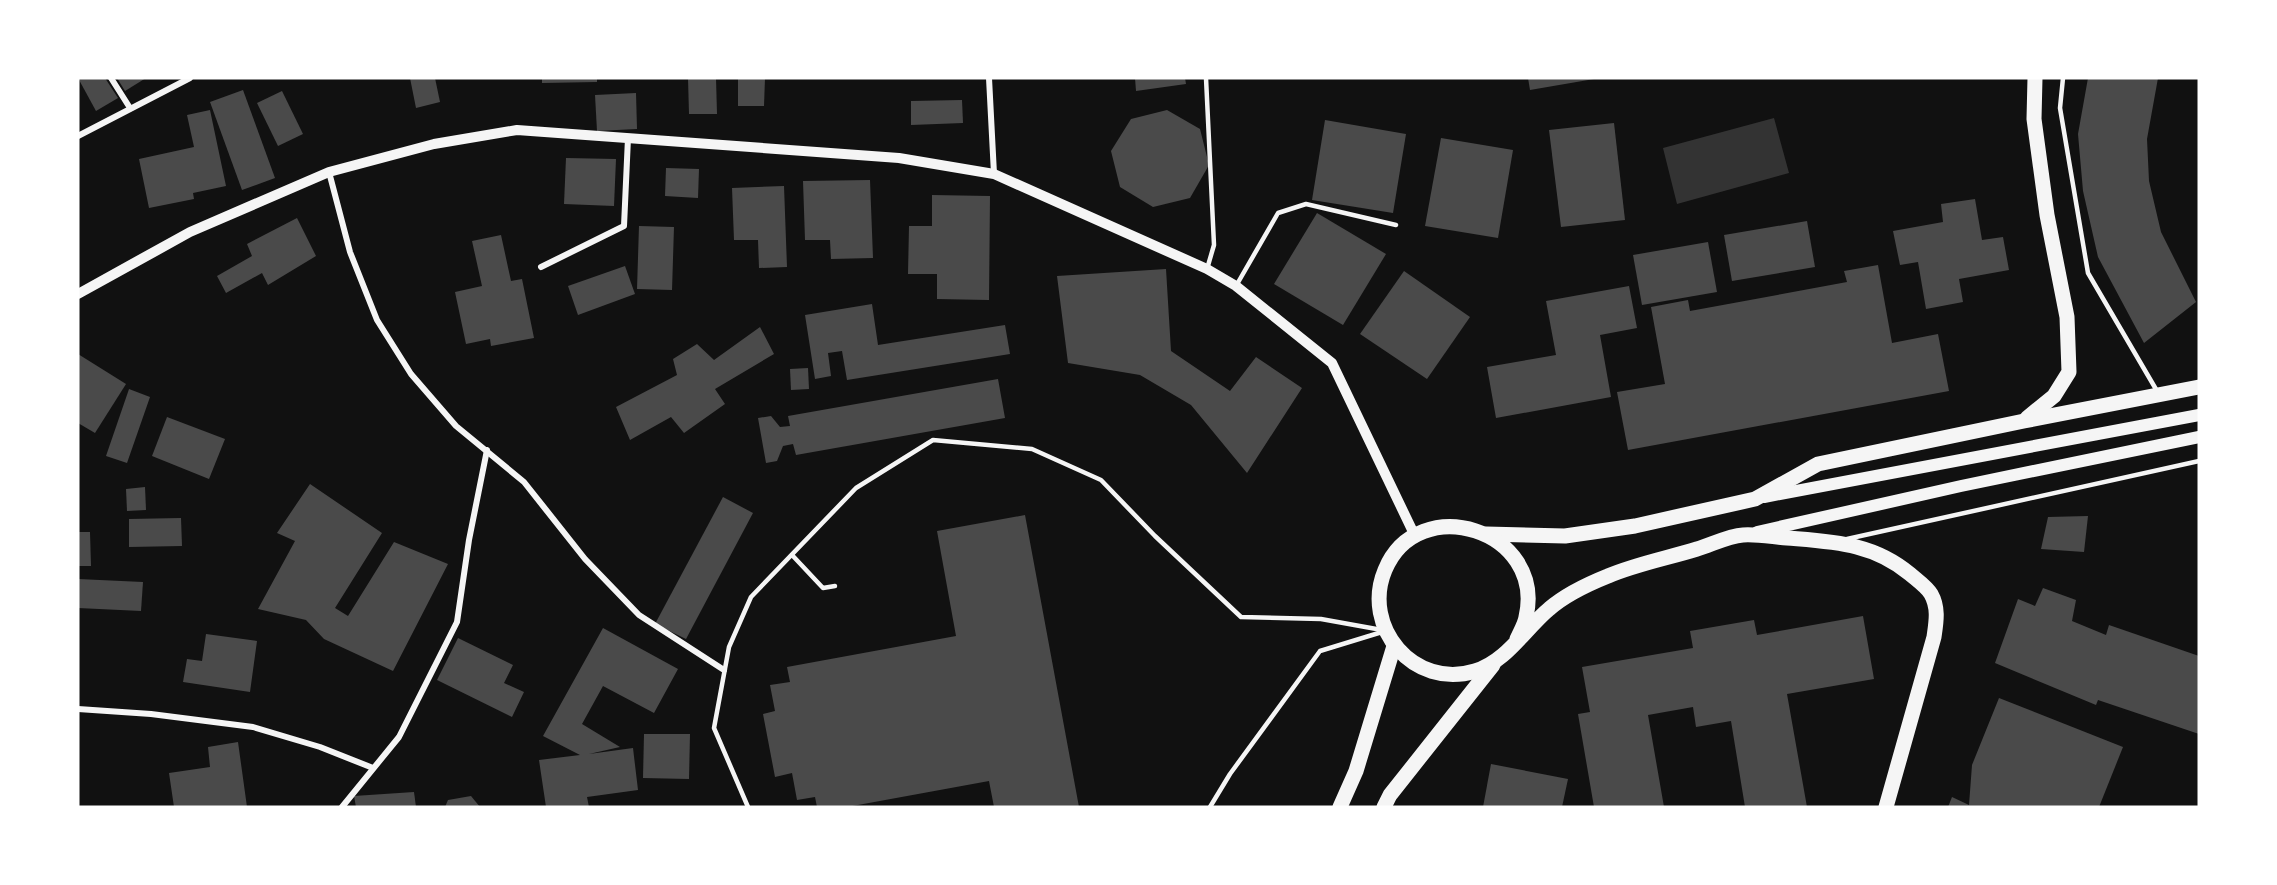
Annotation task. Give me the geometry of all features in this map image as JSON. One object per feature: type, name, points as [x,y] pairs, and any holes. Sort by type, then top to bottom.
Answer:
[{"type":"main road","points":[[2024,421],[2054,396],[2069,372],[2067,317],[2047,215],[2034,119],[2035,78]]},
{"type":"main road","points":[[1755,499],[1818,464],[2199,387]]},
{"type":"main road","points":[[1486,534],[1577,534],[1635,526],[1755,499],[2199,415]]},
{"type":"main road","points":[[1384,807],[1390,795],[1495,662],[1517,639],[1550,608],[1567,596],[1609,575],[1743,535],[1961,486],[2199,437]]},
{"type":"main road","points":[[1495,662],[1474,671],[1453,675],[1431,671],[1411,662],[1394,646],[1385,631],[1379,612],[1379,590],[1385,568],[1398,550],[1415,536],[1438,527],[1464,526],[1486,534],[1509,549],[1522,569],[1528,593],[1526,617],[1517,639]]},
{"type":"main road","points":[[1743,535],[1836,542],[1869,549],[1894,560],[1931,594],[1937,613],[1934,637],[1886,807]]},
{"type":"main road","points":[[1340,807],[1356,771],[1394,646]]},
{"type":"street","points":[[111,78],[130,108]]},
{"type":"street","points":[[78,136],[190,78]]},
{"type":"street","points":[[989,78],[994,174]]},
{"type":"street","points":[[78,294],[190,232],[329,172],[434,144],[517,130],[900,158],[994,174],[1207,269],[1236,286],[1332,363],[1415,536]]},
{"type":"street","points":[[541,267],[624,226],[628,137]]},
{"type":"street","points":[[329,172],[350,252],[377,321],[411,374],[456,426],[488,450],[524,482],[585,559],[639,615],[724,670]]},
{"type":"street","points":[[342,807],[399,737],[458,622],[469,540],[488,450]]},
{"type":"street","points":[[78,709],[151,714],[253,727],[320,747],[373,768]]},
{"type":"lane","points":[[1206,78],[1214,245],[1207,269]]},
{"type":"lane","points":[[2063,78],[2060,108],[2088,273],[2158,394]]},
{"type":"lane","points":[[1236,286],[1278,213],[1306,204],[1396,225]]},
{"type":"lane","points":[[748,807],[714,728],[729,647],[751,597],[856,488],[933,440],[1032,449],[1101,480],[1155,536],[1241,617],[1321,619],[1385,631]]},
{"type":"lane","points":[[1836,542],[1897,526],[2199,461]]},
{"type":"lane","points":[[792,555],[823,588],[836,586]]},
{"type":"lane","points":[[1210,807],[1230,774],[1320,651],[1385,631]]},
{"type":"shaded area","points":[[1774,118],[1789,173],[1677,204],[1663,148]]},
{"type":"building","points":[[78,78],[105,78],[118,98],[96,111]]},
{"type":"building","points":[[117,78],[146,78],[125,91]]},
{"type":"building","points":[[410,78],[435,78],[440,102],[416,108]]},
{"type":"building","points":[[542,78],[597,78],[597,82],[542,83]]},
{"type":"building","points":[[688,78],[716,78],[717,114],[689,114]]},
{"type":"building","points":[[738,78],[765,78],[764,106],[738,106]]},
{"type":"building","points":[[1135,78],[1185,78],[1186,84],[1136,91]]},
{"type":"building","points":[[1528,78],[1594,78],[1594,79],[1530,90]]},
{"type":"building","points":[[2088,78],[2158,78],[2147,139],[2149,181],[2161,232],[2196,302],[2144,343],[2098,257],[2083,191],[2078,134]]},
{"type":"building","points":[[243,90],[275,178],[242,190],[210,102]]},
{"type":"building","points":[[282,91],[303,134],[278,146],[257,103]]},
{"type":"building","points":[[636,93],[637,129],[597,131],[595,95]]},
{"type":"building","points":[[962,100],[963,123],[911,125],[911,101]]},
{"type":"building","points":[[210,110],[226,186],[193,193],[194,199],[149,208],[139,159],[194,147],[187,115]]},
{"type":"building","points":[[1167,110],[1200,129],[1209,165],[1190,198],[1153,207],[1120,187],[1111,151],[1131,119]]},
{"type":"building","points":[[1325,120],[1406,134],[1393,213],[1312,200]]},
{"type":"building","points":[[1614,123],[1625,220],[1561,227],[1549,130]]},
{"type":"building","points":[[1441,138],[1513,150],[1498,238],[1425,226]]},
{"type":"building","points":[[566,158],[616,159],[614,206],[564,204]]},
{"type":"building","points":[[666,168],[699,169],[698,198],[665,196]]},
{"type":"building","points":[[870,180],[873,258],[831,259],[830,240],[805,240],[803,181]]},
{"type":"building","points":[[784,186],[787,267],[759,268],[758,240],[734,240],[732,188]]},
{"type":"building","points":[[932,195],[990,196],[989,300],[937,299],[937,274],[908,274],[909,226],[932,226]]},
{"type":"building","points":[[1975,199],[1982,240],[2003,237],[2009,270],[1959,279],[1963,302],[1926,309],[1918,262],[1900,265],[1893,231],[1943,222],[1941,204]]},
{"type":"building","points":[[1317,213],[1386,254],[1343,325],[1274,284]]},
{"type":"building","points":[[297,218],[316,256],[268,285],[262,273],[226,293],[217,276],[252,256],[247,244]]},
{"type":"building","points":[[1807,221],[1815,267],[1732,281],[1724,235]]},
{"type":"building","points":[[639,226],[674,227],[672,290],[637,289]]},
{"type":"building","points":[[501,235],[511,281],[522,279],[534,338],[491,346],[490,339],[466,344],[455,292],[482,286],[472,241]]},
{"type":"building","points":[[1708,242],[1717,292],[1642,305],[1633,255]]},
{"type":"building","points":[[1878,265],[1892,343],[1938,334],[1949,391],[1628,450],[1617,392],[1665,384],[1651,307],[1688,300],[1690,311],[1847,282],[1844,271]]},
{"type":"building","points":[[625,266],[635,294],[578,315],[568,286]]},
{"type":"building","points":[[1166,269],[1171,351],[1230,391],[1256,357],[1302,388],[1247,473],[1191,405],[1140,375],[1068,363],[1057,276]]},
{"type":"building","points":[[1404,271],[1470,317],[1427,379],[1360,334]]},
{"type":"building","points":[[1629,286],[1637,328],[1600,335],[1611,397],[1496,418],[1487,367],[1556,355],[1546,301]]},
{"type":"building","points":[[872,304],[878,345],[1005,325],[1010,354],[847,380],[842,351],[828,353],[831,376],[815,379],[805,315]]},
{"type":"building","points":[[760,327],[774,354],[715,389],[725,404],[684,433],[671,417],[630,440],[616,407],[677,375],[673,359],[697,344],[714,360]]},
{"type":"building","points":[[78,354],[126,384],[95,433],[78,423]]},
{"type":"building","points":[[808,368],[809,389],[791,390],[790,369]]},
{"type":"building","points":[[998,379],[1005,418],[796,455],[793,444],[783,446],[777,461],[766,463],[758,418],[771,416],[780,427],[790,426],[788,416]]},
{"type":"building","points":[[129,389],[150,397],[127,463],[106,456]]},
{"type":"building","points":[[167,417],[225,439],[209,479],[152,456]]},
{"type":"building","points":[[310,484],[382,533],[335,608],[348,616],[394,542],[448,564],[393,671],[324,639],[306,620],[258,609],[295,541],[277,533]]},
{"type":"building","points":[[145,487],[146,510],[127,511],[126,489]]},
{"type":"building","points":[[723,497],[753,513],[686,639],[655,624]]},
{"type":"building","points":[[1025,515],[1079,807],[994,807],[989,781],[847,807],[817,807],[815,797],[797,800],[792,773],[775,777],[763,714],[775,711],[770,685],[790,682],[787,667],[956,636],[937,531]]},
{"type":"building","points":[[2088,516],[2084,552],[2041,549],[2048,517]]},
{"type":"building","points":[[181,518],[182,546],[129,547],[129,519]]},
{"type":"building","points":[[78,532],[90,532],[91,566],[78,566]]},
{"type":"building","points":[[78,579],[143,582],[141,611],[78,608]]},
{"type":"building","points":[[2043,588],[2076,600],[2072,621],[2106,635],[2109,625],[2199,656],[2199,734],[2098,700],[2096,705],[1995,663],[2018,599],[2035,606]]},
{"type":"building","points":[[1863,616],[1874,679],[1787,694],[1807,807],[1745,807],[1731,721],[1696,727],[1693,707],[1648,715],[1664,807],[1594,807],[1578,714],[1590,712],[1582,667],[1693,648],[1690,631],[1754,620],[1757,635]]},
{"type":"building","points":[[603,628],[678,669],[654,713],[603,686],[582,724],[620,747],[589,754],[633,748],[638,790],[587,797],[589,807],[546,807],[539,760],[580,755],[543,736]]},
{"type":"building","points":[[206,634],[257,641],[250,692],[183,682],[187,659],[202,661]]},
{"type":"building","points":[[458,638],[513,665],[504,683],[524,692],[512,717],[437,680]]},
{"type":"building","points":[[1999,698],[2123,747],[2099,807],[1948,807],[1952,797],[1969,805],[1972,765]]},
{"type":"building","points":[[644,734],[690,734],[689,779],[643,778]]},
{"type":"building","points":[[238,742],[247,807],[174,807],[169,773],[210,767],[208,747]]},
{"type":"building","points":[[1491,764],[1568,779],[1562,807],[1483,807]]},
{"type":"building","points":[[414,792],[416,807],[356,807],[354,796]]},
{"type":"building","points":[[471,796],[480,807],[445,807],[448,800]]}]
